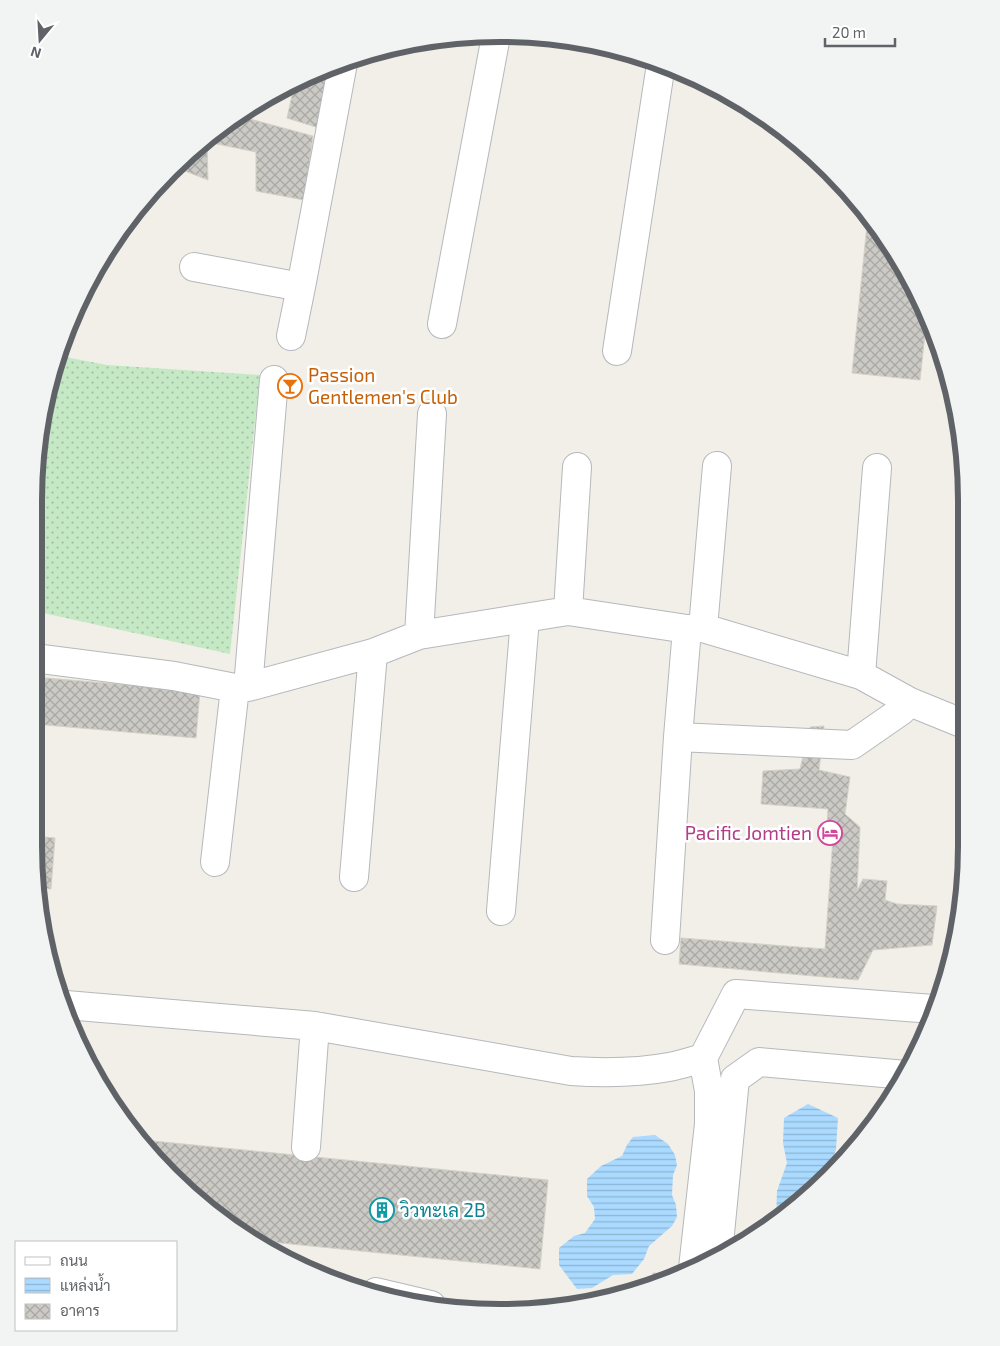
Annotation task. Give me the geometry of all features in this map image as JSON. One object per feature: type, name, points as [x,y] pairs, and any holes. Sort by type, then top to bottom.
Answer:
[{"type":"street","points":[[442,324],[495,42]]},
{"type":"street","points":[[291,336],[342,71]]},
{"type":"street","points":[[617,351],[660,72]]},
{"type":"street","points":[[194,267],[301,286]]},
{"type":"street","points":[[215,862],[241,687],[274,380]]},
{"type":"street","points":[[419,635],[432,414]]},
{"type":"street","points":[[665,940],[678,737],[717,466]]},
{"type":"street","points":[[568,611],[577,467]]},
{"type":"street","points":[[861,675],[877,468]]},
{"type":"street","points":[[42,659],[174,676],[241,687],[373,653],[419,635],[568,611],[695,628],[861,675],[910,702],[958,722]]},
{"type":"street","points":[[501,911],[525,618]]},
{"type":"street","points":[[354,877],[373,653]]},
{"type":"street","points":[[678,737],[852,745],[901,711],[910,702]]},
{"type":"street","points":[[694,1260],[709,1124],[709,1091],[703,1058],[736,994],[927,1009]]},
{"type":"street","points":[[71,1005],[316,1026],[571,1071],[602,1073],[636,1071],[668,1067],[703,1058]]},
{"type":"street","points":[[306,1147],[316,1026]]},
{"type":"street","points":[[719,1247],[735,1078],[759,1062],[896,1074]]},
{"type":"green space","points":[[66,357],[107,365],[260,375],[230,654],[42,613],[43,470],[51,411]]},
{"type":"water","points":[[808,1104],[838,1118],[836,1149],[833,1161],[824,1170],[776,1211],[777,1191],[787,1163],[783,1143],[784,1118]]},
{"type":"water","points":[[655,1135],[668,1144],[675,1155],[677,1165],[673,1175],[672,1195],[676,1205],[677,1217],[672,1226],[649,1246],[644,1259],[632,1274],[613,1275],[592,1288],[577,1289],[559,1265],[559,1248],[574,1236],[585,1233],[595,1219],[594,1207],[587,1196],[587,1179],[601,1166],[622,1156],[633,1137]]},
{"type":"building","points":[[329,76],[322,129],[287,118],[293,93]]},
{"type":"building","points":[[248,119],[313,136],[304,200],[256,191],[256,152],[213,143]]},
{"type":"building","points":[[207,148],[208,180],[183,170]]},
{"type":"building","points":[[867,227],[896,271],[925,331],[920,380],[852,373]]},
{"type":"building","points":[[42,678],[200,691],[196,738],[42,725]]},
{"type":"building","points":[[824,726],[819,770],[850,777],[845,814],[860,827],[857,891],[863,879],[887,881],[885,900],[897,904],[937,906],[932,945],[873,950],[858,980],[679,964],[681,938],[825,949],[834,824],[827,824],[828,809],[761,804],[763,771],[800,769],[810,727]]},
{"type":"building","points":[[42,837],[55,838],[51,889],[44,888]]},
{"type":"building","name":"วิวทะเล 2B","points":[[150,1141],[548,1180],[540,1269],[271,1242],[221,1209],[198,1190],[176,1170]]},
{"type":"building","points":[[653,1273],[662,1274],[653,1277]]},
{"type":"place","name":"Passion Gentlemen's Club","points":[[290,386]]},
{"type":"place","name":"Pacific Jomtien","points":[[830,833]]},
{"type":"place","name":"วิวทะเล 2B","points":[[382,1210]]}]
